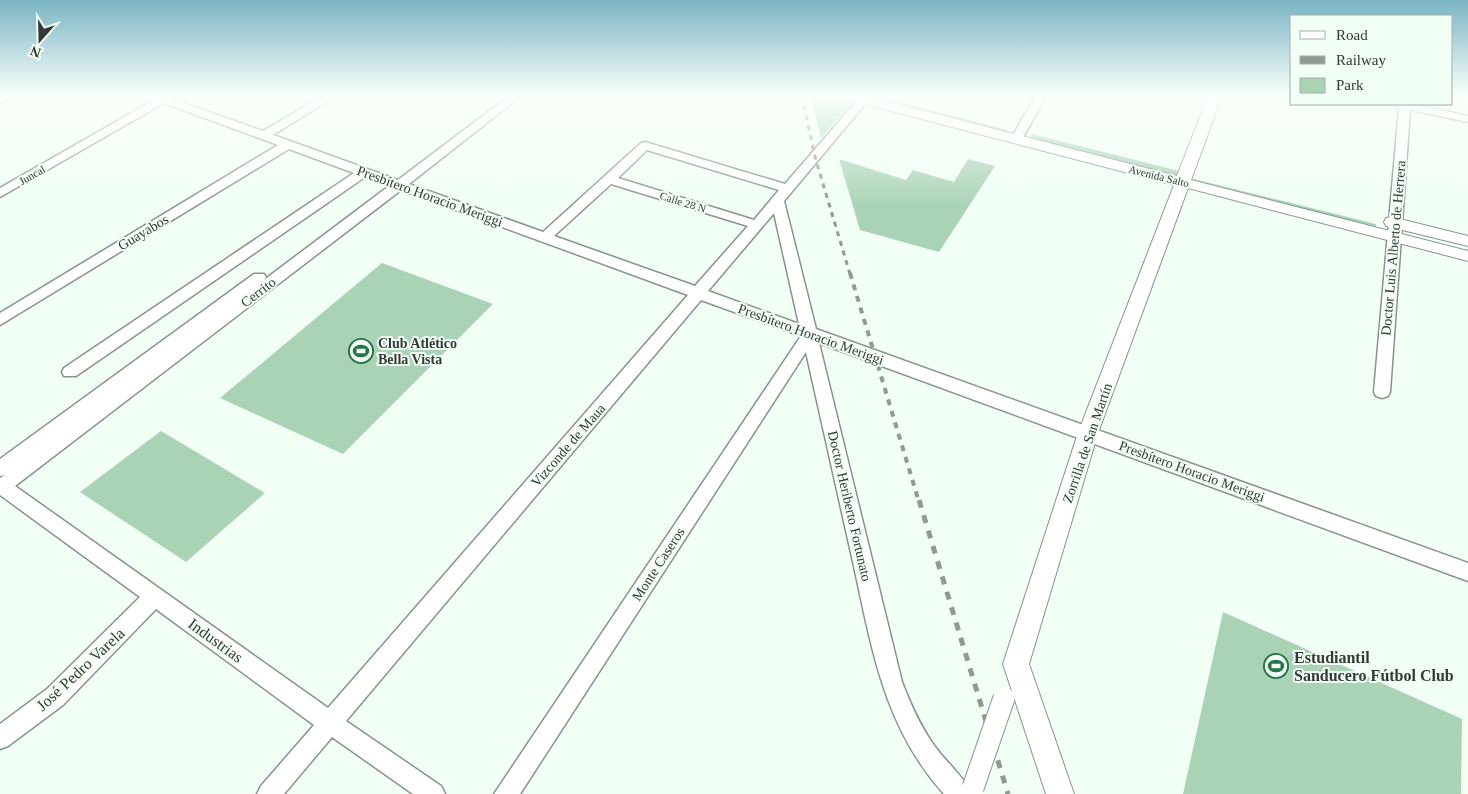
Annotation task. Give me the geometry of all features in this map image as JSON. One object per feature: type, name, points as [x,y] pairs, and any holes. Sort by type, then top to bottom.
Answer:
[{"type":"street","name":"Juncal","points":[[0,193],[101,133]]},
{"type":"street","name":"Presbítero Horacio Meriggi","points":[[255,133],[395,182],[544,238],[1088,433],[1468,572]]},
{"type":"street","points":[[263,136],[268,133]]},
{"type":"street","name":"Cerrito","points":[[1,482],[457,133]]},
{"type":"street","name":"Cerrito","points":[[395,182],[464,133]]},
{"type":"street","name":"Vizconde de Maua","points":[[269,794],[783,195],[832,133]]},
{"type":"street","name":"Avenida Salto","points":[[1015,133],[1393,229],[1468,241]]},
{"type":"street","name":"Zorrilla de San Martín","points":[[968,792],[1016,664],[1088,433],[1202,133]]},
{"type":"street","name":"Doctor Luis Alberto de Herrera","points":[[1382,392],[1401,133]]},
{"type":"street","name":"Guayabos","points":[[0,320],[287,145]]},
{"type":"street","points":[[544,238],[645,146],[783,195]]},
{"type":"street","points":[[70,372],[364,172]]},
{"type":"street","name":"Calle 28 N","points":[[609,179],[757,225]]},
{"type":"street","name":"Doctor Heriberto Fortunato","points":[[783,195],[810,334],[891,682],[907,724],[935,767],[968,792]]},
{"type":"street","name":"Avenida Salto","points":[[1393,229],[1468,256]]},
{"type":"street","name":"Monte Caseros","points":[[506,794],[810,334]]},
{"type":"street","name":"Industrias","points":[[1,482],[330,723],[433,794]]},
{"type":"street","name":"José Pedro Varela","points":[[0,738],[55,697],[156,596]]},
{"type":"street","points":[[1016,664],[1060,794]]},
{"type":"green space","points":[[1032,134],[1179,171],[1177,178],[1030,140]]},
{"type":"green space","points":[[839,159],[906,180],[913,170],[954,182],[968,159],[995,166],[939,252],[860,230]]},
{"type":"green space","points":[[1190,178],[1376,224],[1376,229],[1189,181]]},
{"type":"green space","name":"Club Atlético Bella Vista","points":[[382,263],[493,304],[343,454],[220,398]]},
{"type":"green space","points":[[161,431],[265,493],[186,562],[80,492]]},
{"type":"green space","name":"Estudiantil Sanducero Fútbol Club","points":[[1223,612],[1462,719],[1461,794],[1183,794]]},
{"type":"railway","points":[[810,133],[815,157],[850,274]]},
{"type":"railway","points":[[850,273],[919,502]]},
{"type":"railway","points":[[919,500],[1008,794]]},
{"type":"place","name":"Club Atlético Bella Vista","points":[[361,351]]},
{"type":"place","name":"Estudiantil Sanducero Fútbol Club","points":[[1276,666]]}]
